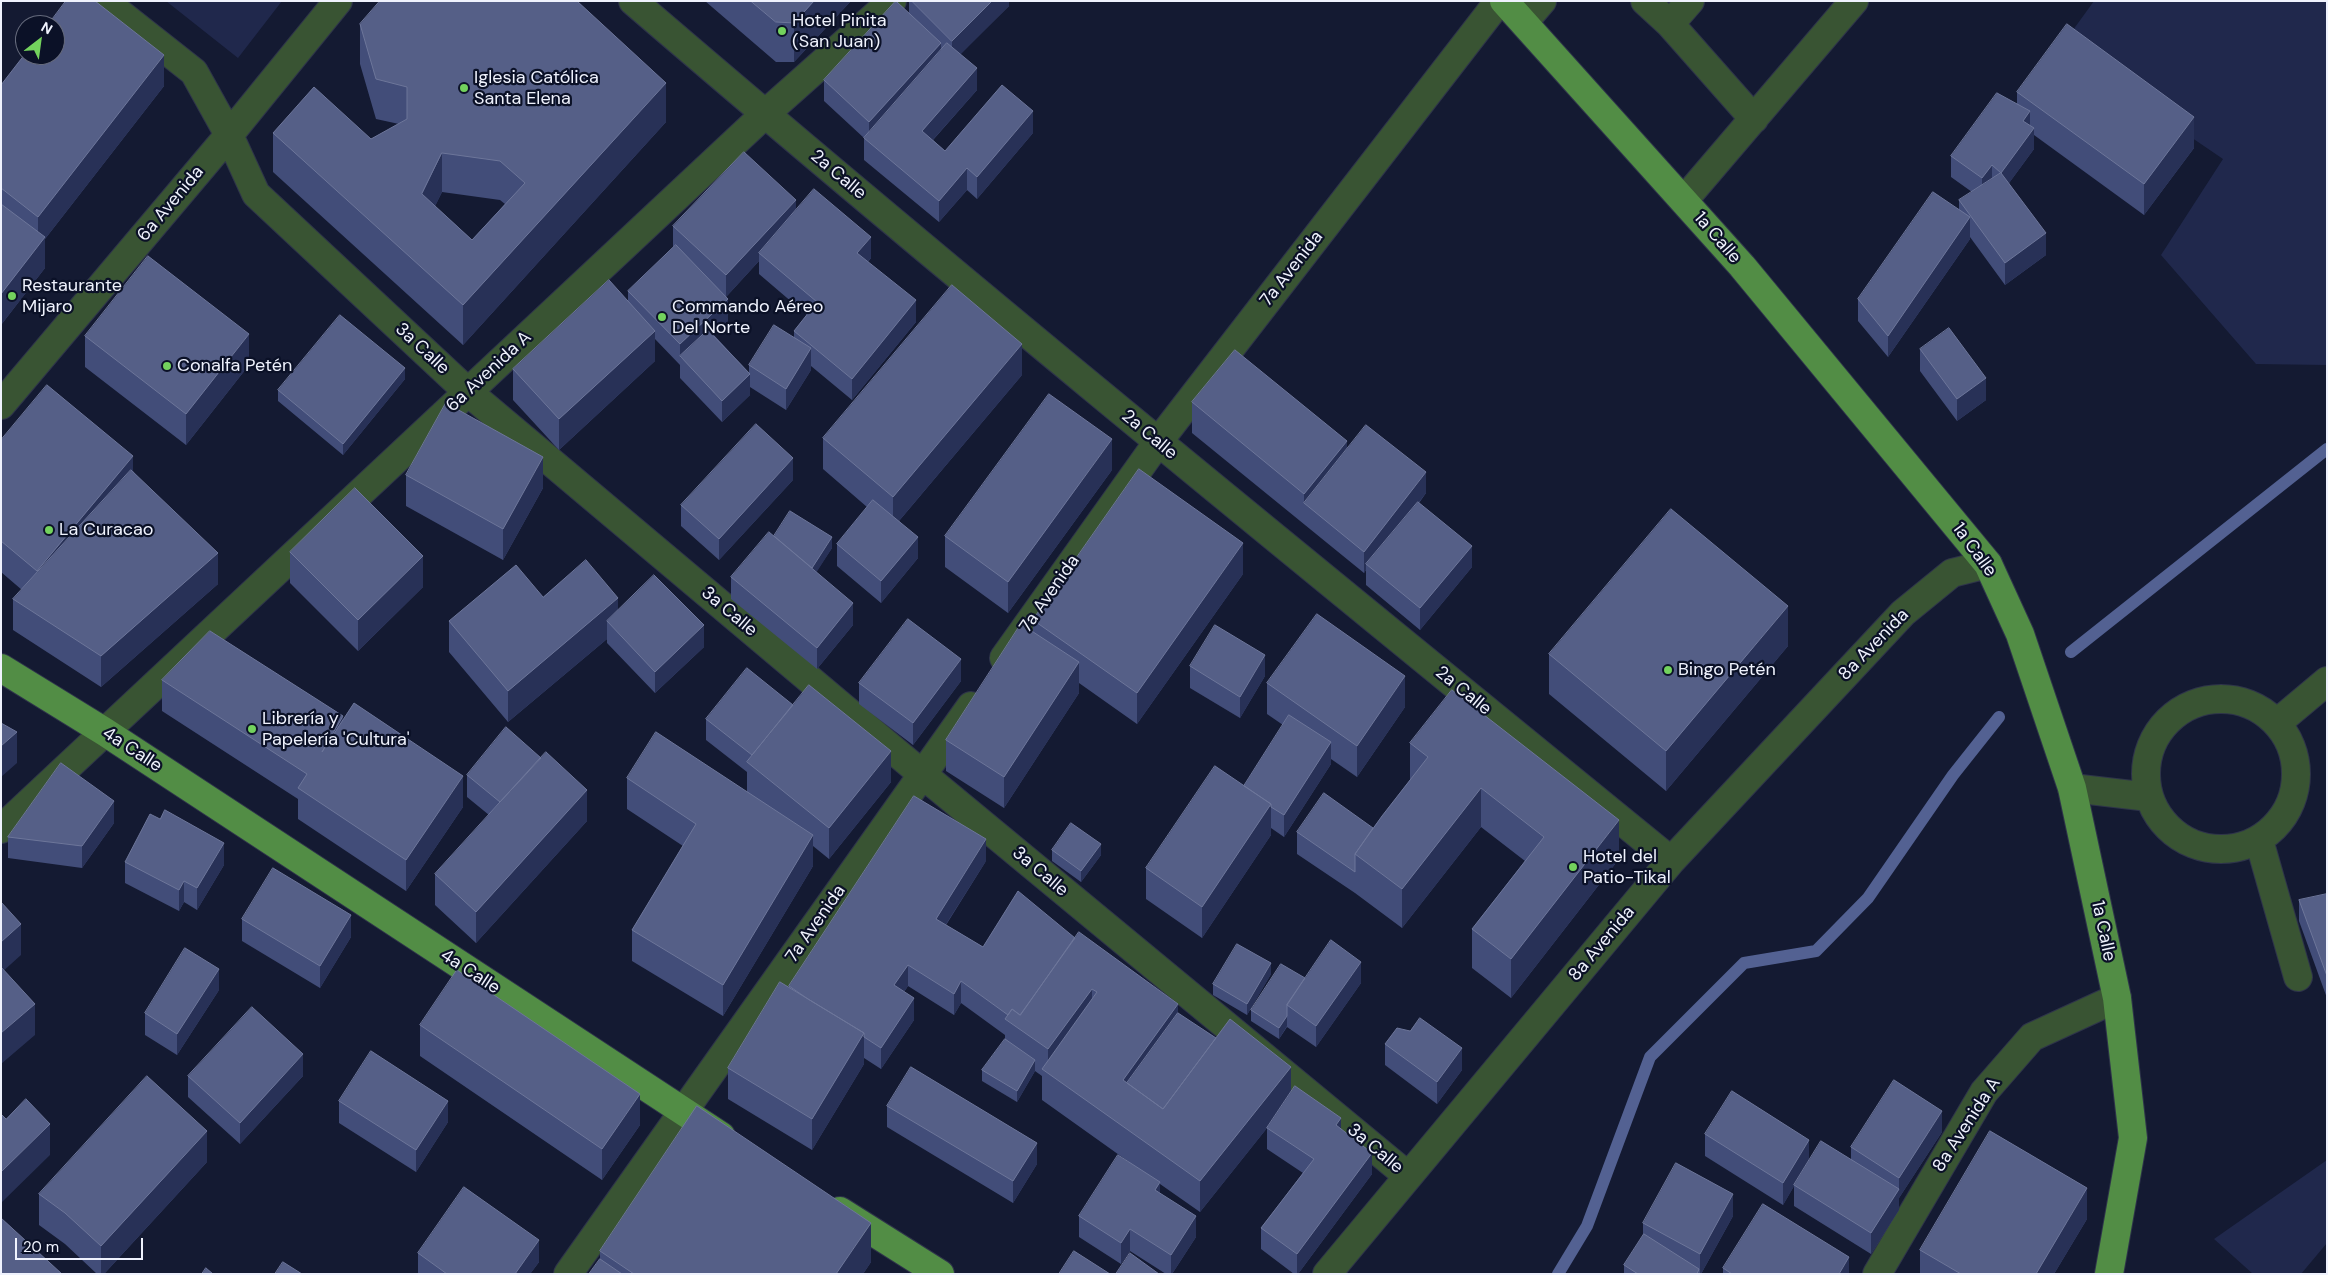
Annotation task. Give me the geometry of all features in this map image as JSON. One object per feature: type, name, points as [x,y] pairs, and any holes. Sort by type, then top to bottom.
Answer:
[{"type":"main road","name":"1a Calle","points":[[1504,1],[1742,266],[1988,564],[2020,634],[2072,788],[2117,998],[2133,1138],[2109,1274]]},
{"type":"main road","name":"4a Calle","points":[[1,668],[105,732],[741,1149]]},
{"type":"main road","points":[[816,1196],[940,1274]]},
{"type":"street","name":"3a Calle","points":[[104,1],[194,72],[229,136],[256,194],[468,392],[922,774],[1408,1176]]},
{"type":"street","name":"6a Avenida","points":[[1,405],[229,136],[338,1]]},
{"type":"street","name":"2a Calle","points":[[633,1],[764,114],[1158,442],[1671,861]]},
{"type":"street","name":"6a Avenida A","points":[[1,829],[764,114],[892,1]]},
{"type":"street","name":"7a Avenida","points":[[568,1274],[1158,442],[1499,1]]},
{"type":"street","points":[[1524,22],[1542,1]]},
{"type":"street","points":[[1645,1],[1670,24],[1754,119]]},
{"type":"street","points":[[1670,24],[1690,1]]},
{"type":"street","points":[[1684,200],[1854,1]]},
{"type":"street","name":"8a Avenida","points":[[1327,1274],[1671,861],[1903,613],[1952,573],[1988,564]]},
{"type":"street","points":[[2277,723],[2327,681]]},
{"type":"street","points":[[2207,700],[2232,700],[2257,708],[2277,723],[2290,742],[2296,763],[2296,786],[2290,807],[2277,826],[2260,840],[2238,848],[2216,850],[2194,844],[2175,833],[2159,817],[2149,797],[2145,772],[2150,747],[2164,725],[2183,709],[2207,700]]},
{"type":"street","points":[[2072,788],[2149,797]]},
{"type":"street","points":[[2260,840],[2298,977]]},
{"type":"street","name":"8a Avenida A","points":[[1877,1274],[1984,1092],[2032,1037],[2117,998]]},
{"type":"shaded area","points":[[166,1],[282,1],[238,58]]},
{"type":"shaded area","points":[[2094,1],[2327,1],[2327,365],[2256,364],[2161,255],[2223,159],[2060,48]]},
{"type":"shaded area","points":[[2327,1160],[2327,1243],[2301,1274],[2253,1274],[2214,1239]]},
{"type":"building","points":[[66,1],[95,1],[164,55],[38,217],[1,188],[1,85],[16,65],[65,65],[65,15],[56,15]]},
{"type":"building","points":[[380,1],[577,1],[666,83],[463,305],[273,133],[314,87],[371,139],[407,119],[407,87],[376,79],[360,24]],"holes":[[[442,153],[500,161],[525,183],[472,240],[422,194]]]},
{"type":"building","points":[[751,1],[814,1],[794,23],[776,22]]},
{"type":"building","points":[[896,1],[941,43],[869,122],[824,80]]},
{"type":"building","points":[[912,1],[992,1],[952,41]]},
{"type":"building","points":[[2067,24],[2194,117],[2144,184],[2017,92]]},
{"type":"building","points":[[947,43],[977,68],[922,131],[945,151],[1002,85],[1033,111],[977,177],[967,168],[939,201],[864,138]]},
{"type":"building","points":[[1997,93],[2030,111],[2023,121],[2034,128],[2001,173],[1992,165],[1982,178],[1951,156]]},
{"type":"building","points":[[744,152],[796,200],[726,275],[673,226]]},
{"type":"building","points":[[2001,173],[2046,233],[2005,263],[1959,200]]},
{"type":"building","points":[[814,189],[871,237],[857,253],[916,300],[852,379],[794,331],[817,302],[759,253]]},
{"type":"building","points":[[1933,192],[1970,217],[1888,336],[1858,299]]},
{"type":"building","points":[[1,204],[45,237],[1,294]]},
{"type":"building","points":[[676,245],[728,299],[680,344],[628,291]]},
{"type":"building","name":"Conalfa Petén","points":[[148,256],[249,334],[186,414],[85,336]]},
{"type":"building","points":[[609,280],[655,331],[559,419],[513,369]]},
{"type":"building","points":[[952,285],[1022,344],[893,497],[823,438]]},
{"type":"building","points":[[340,315],[405,368],[343,444],[278,390]]},
{"type":"building","points":[[774,325],[811,348],[786,389],[749,365]]},
{"type":"building","points":[[1949,328],[1986,378],[1957,399],[1920,349]]},
{"type":"building","points":[[708,330],[750,374],[722,401],[680,356]]},
{"type":"building","points":[[1235,350],[1347,441],[1304,494],[1192,402]]},
{"type":"building","name":"La Curacao","points":[[47,385],[133,456],[37,571],[1,541],[1,440]]},
{"type":"building","points":[[1049,394],[1112,439],[1008,582],[945,536]]},
{"type":"building","points":[[446,403],[543,457],[503,529],[406,475]]},
{"type":"building","points":[[756,424],[793,458],[719,539],[681,505]]},
{"type":"building","points":[[1366,425],[1426,472],[1364,552],[1304,503]]},
{"type":"building","points":[[1139,469],[1243,543],[1137,693],[1033,620]]},
{"type":"building","points":[[131,470],[218,553],[101,656],[13,599]]},
{"type":"building","points":[[355,488],[423,556],[358,620],[290,552]]},
{"type":"building","points":[[873,500],[918,537],[881,581],[837,544]]},
{"type":"building","points":[[1418,502],[1472,546],[1420,608],[1366,564]]},
{"type":"building","name":"Bingo Petén","points":[[1671,509],[1788,606],[1666,751],[1549,654]]},
{"type":"building","points":[[790,511],[832,537],[812,568],[774,536]]},
{"type":"building","points":[[769,532],[853,603],[817,648],[731,577]]},
{"type":"building","points":[[586,560],[618,598],[508,691],[449,621],[516,565],[543,597]]},
{"type":"building","points":[[654,575],[704,625],[655,672],[607,621]]},
{"type":"building","points":[[1317,614],[1405,676],[1357,746],[1267,683]]},
{"type":"building","points":[[908,619],[961,659],[913,723],[859,683]]},
{"type":"building","points":[[1021,624],[1079,662],[1004,777],[946,740]]},
{"type":"building","points":[[1215,625],[1265,655],[1240,697],[1190,666]]},
{"type":"building","points":[[210,631],[343,716],[322,752],[354,703],[463,776],[406,860],[298,788],[307,774],[162,680]]},
{"type":"building","points":[[747,668],[793,705],[752,755],[706,719]]},
{"type":"building","points":[[809,685],[891,751],[829,828],[747,762]]},
{"type":"building","points":[[1452,690],[1619,820],[1511,959],[1472,929],[1544,837],[1481,788],[1402,889],[1355,854],[1428,757],[1410,743]]},
{"type":"building","points":[[1289,715],[1331,742],[1284,815],[1244,786]]},
{"type":"building","points":[[1,723],[17,732],[1,746]]},
{"type":"building","points":[[506,727],[541,758],[500,802],[467,775]]},
{"type":"building","points":[[656,732],[813,835],[723,985],[632,930],[696,824],[627,778]]},
{"type":"building","points":[[546,752],[587,790],[476,912],[435,874]]},
{"type":"building","points":[[61,763],[114,801],[82,846],[8,837]]},
{"type":"building","points":[[1215,766],[1271,804],[1202,907],[1146,868]]},
{"type":"building","points":[[1324,793],[1373,828],[1355,854],[1355,872],[1297,832]]},
{"type":"building","points":[[914,796],[986,839],[936,919],[983,947],[1018,891],[1075,938],[1020,1015],[1012,1009],[1008,1015],[961,981],[954,994],[908,965],[894,985],[914,998],[881,1048],[864,1037],[864,1033],[789,986]]},
{"type":"building","points":[[165,810],[224,843],[197,888],[184,881],[179,890],[125,862],[150,814],[160,819]]},
{"type":"building","points":[[1071,823],[1101,844],[1081,871],[1052,850]]},
{"type":"building","points":[[273,868],[351,915],[320,966],[242,919]]},
{"type":"building","points":[[2327,894],[2327,976],[2299,900]]},
{"type":"building","points":[[1,902],[21,924],[1,942]]},
{"type":"building","points":[[1079,932],[1178,1004],[1123,1080],[1163,1109],[1230,1019],[1291,1067],[1200,1181],[1042,1069],[1097,992],[1092,989],[1048,1049],[1005,1019],[1012,1009],[1020,1015]]},
{"type":"building","points":[[1331,940],[1361,962],[1316,1026],[1287,1005]]},
{"type":"building","points":[[1237,944],[1271,963],[1247,1004],[1213,984]]},
{"type":"building","points":[[185,948],[219,969],[177,1034],[145,1013]]},
{"type":"building","points":[[1281,964],[1305,978],[1287,1005],[1287,1016],[1279,1028],[1251,1010]]},
{"type":"building","points":[[1,967],[35,1004],[1,1033]]},
{"type":"building","points":[[457,970],[640,1094],[602,1149],[420,1025]]},
{"type":"building","points":[[780,982],[864,1033],[812,1119],[728,1068]]},
{"type":"building","points":[[252,1007],[303,1054],[240,1123],[188,1076]]},
{"type":"building","points":[[1178,1013],[1216,1038],[1163,1109],[1127,1083]]},
{"type":"building","points":[[1420,1018],[1462,1048],[1437,1082],[1385,1044],[1397,1028],[1410,1031]]},
{"type":"building","points":[[1005,1039],[1035,1060],[1017,1091],[982,1070]]},
{"type":"building","points":[[371,1051],[448,1101],[416,1150],[339,1101]]},
{"type":"building","points":[[911,1067],[1037,1143],[1013,1181],[887,1106]]},
{"type":"building","points":[[147,1076],[207,1131],[101,1246],[65,1213],[39,1194]]},
{"type":"building","points":[[1894,1080],[1942,1111],[1899,1178],[1851,1147]]},
{"type":"building","points":[[1295,1086],[1341,1118],[1336,1125],[1372,1153],[1297,1254],[1261,1228],[1314,1159],[1267,1128]]},
{"type":"building","points":[[1732,1091],[1809,1140],[1783,1183],[1705,1134]]},
{"type":"building","points":[[26,1099],[50,1124],[1,1172],[1,1114],[6,1119]]},
{"type":"building","points":[[697,1106],[871,1223],[836,1274],[634,1274],[600,1251]]},
{"type":"building","points":[[1990,1131],[2087,1188],[2036,1274],[1961,1274],[1920,1250]]},
{"type":"building","points":[[1821,1141],[1899,1189],[1871,1233],[1794,1185]]},
{"type":"building","points":[[1118,1155],[1160,1182],[1155,1190],[1196,1216],[1171,1255],[1130,1229],[1121,1243],[1079,1216]]},
{"type":"building","points":[[1676,1163],[1733,1194],[1700,1254],[1643,1223]]},
{"type":"building","points":[[464,1187],[539,1240],[515,1274],[447,1274],[418,1253]]},
{"type":"building","points":[[1763,1204],[1849,1257],[1839,1274],[1732,1274],[1723,1268]]},
{"type":"building","points":[[1,1218],[62,1274],[1,1274]]},
{"type":"building","points":[[1644,1234],[1699,1269],[1697,1274],[1638,1274],[1624,1265]]},
{"type":"building","points":[[1074,1251],[1110,1274],[1059,1274]]},
{"type":"building","points":[[1130,1253],[1159,1274],[1116,1274]]},
{"type":"building","points":[[600,1259],[622,1274],[589,1274]]},
{"type":"building","points":[[283,1262],[302,1274],[275,1274]]},
{"type":"building","points":[[206,1268],[213,1274],[202,1274]]},
{"type":"waterway","points":[[2071,652],[2327,449]]},
{"type":"waterway","points":[[1558,1274],[1587,1226],[1650,1057],[1744,963],[1816,951],[1868,898],[1953,775],[1999,717]]},
{"type":"place","name":"Hotel Pinita (San Juan)","points":[[782,31]]},
{"type":"place","name":"Iglesia Católica Santa Elena","points":[[464,88]]},
{"type":"place","name":"Restaurante Mijaro","points":[[12,296]]},
{"type":"place","name":"Commando Aéreo Del Norte","points":[[662,317]]},
{"type":"place","name":"Conalfa Petén","points":[[167,366]]},
{"type":"place","name":"La Curacao","points":[[49,530]]},
{"type":"place","name":"Bingo Petén","points":[[1668,670]]},
{"type":"place","name":"Librería y Papelería 'Cultura'","points":[[252,729]]},
{"type":"place","name":"Hotel del Patio-Tikal","points":[[1573,867]]}]
